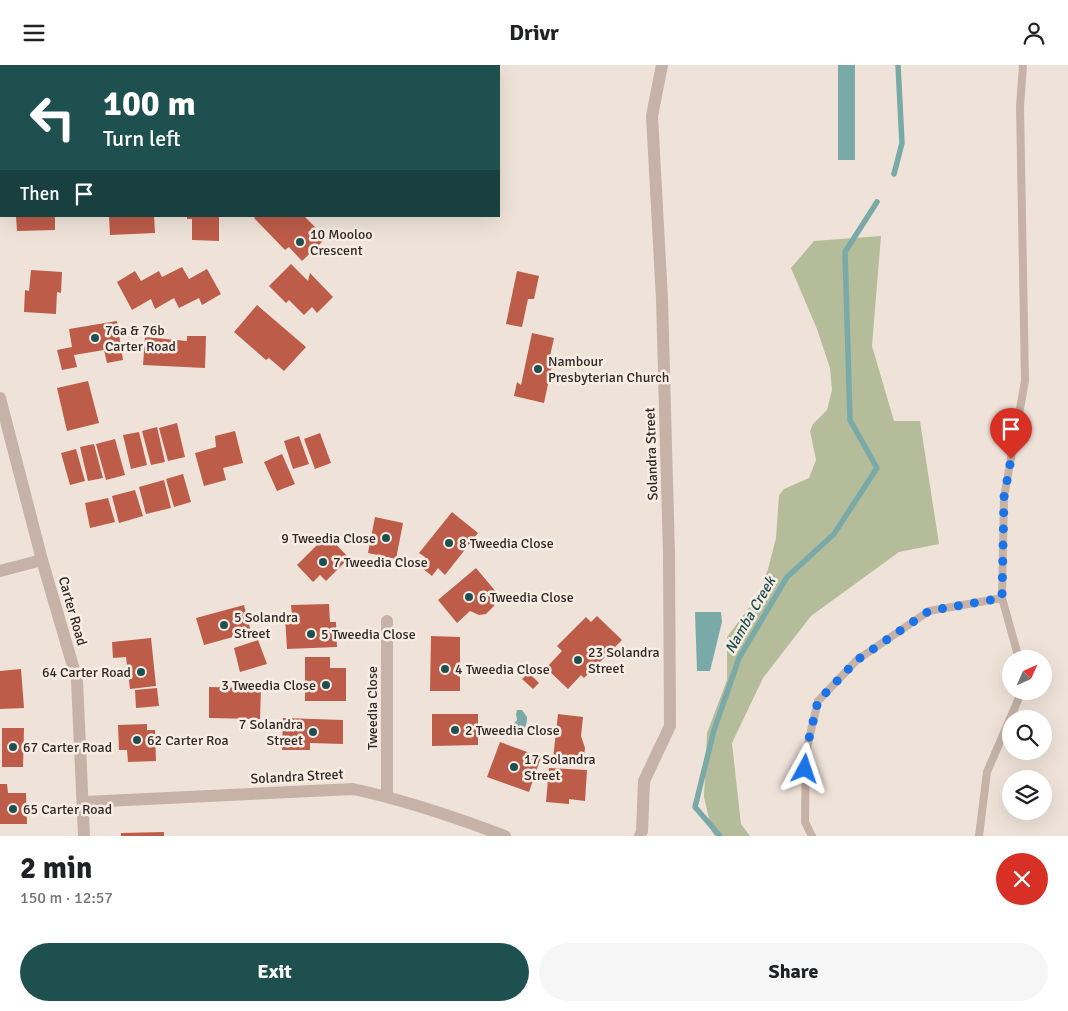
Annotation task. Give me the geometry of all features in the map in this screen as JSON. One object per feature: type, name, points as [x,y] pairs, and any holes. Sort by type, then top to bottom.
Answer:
[{"type":"street","name":"Solandra Street","points":[[640,836],[642,831],[644,781],[670,726],[669,555],[662,299],[652,116],[662,65]]},
{"type":"street","name":"Carter Road","points":[[0,398],[42,560],[77,679],[84,802],[84,836]]},
{"type":"street","points":[[0,571],[42,560]]},
{"type":"street","name":"Tweedia Close","points":[[387,621],[387,796]]},
{"type":"street","name":"Solandra Street","points":[[84,802],[353,789],[387,796],[505,836]]},
{"type":"lane","points":[[1016,650],[1002,598],[1004,497],[1025,381],[1020,107],[1023,65]]},
{"type":"lane","points":[[812,836],[805,822],[806,751],[818,701],[857,660],[929,611],[1002,598]]},
{"type":"lane","points":[[978,836],[987,772],[1018,700]]},
{"type":"green space","points":[[881,236],[872,346],[894,421],[920,421],[939,544],[899,552],[811,616],[763,678],[732,743],[741,824],[750,836],[715,836],[712,832],[704,797],[707,733],[727,680],[727,637],[758,596],[768,569],[776,538],[779,495],[784,489],[809,478],[816,460],[810,431],[813,424],[827,410],[832,390],[830,368],[817,329],[791,268],[814,241]]},
{"type":"water","points":[[838,65],[855,65],[855,160],[838,160]]},
{"type":"water","points":[[695,612],[721,612],[722,622],[710,671],[697,671]]},
{"type":"water","points":[[517,710],[522,710],[527,720],[523,730],[516,734],[511,727],[517,720]]},
{"type":"building","points":[[16,217],[55,217],[55,230],[17,231]]},
{"type":"building","points":[[109,217],[154,217],[155,233],[110,235]]},
{"type":"building","points":[[187,217],[219,217],[219,241],[192,240],[192,219],[187,219]]},
{"type":"building","name":"10 Mooloo Crescent","points":[[305,217],[326,238],[302,261],[289,247],[285,250],[254,218]]},
{"type":"building","points":[[291,264],[308,281],[310,273],[333,297],[317,313],[312,307],[304,315],[289,300],[286,303],[269,286]]},
{"type":"building","points":[[182,267],[189,279],[207,269],[221,294],[202,305],[199,298],[179,308],[174,298],[155,309],[151,299],[132,310],[117,282],[135,271],[141,281],[159,271],[162,277]]},
{"type":"building","points":[[31,270],[62,272],[61,293],[57,292],[56,314],[24,312],[25,290],[29,291]]},
{"type":"building","points":[[517,271],[539,276],[534,299],[528,299],[522,327],[506,324]]},
{"type":"building","points":[[257,305],[306,347],[284,371],[269,358],[266,360],[234,332]]},
{"type":"building","name":"76a & 76b Carter Road","points":[[117,321],[123,360],[107,363],[104,350],[74,355],[77,367],[62,370],[57,350],[72,347],[69,329]]},
{"type":"building","name":"Nambour Presbyterian Church","points":[[532,333],[554,338],[550,356],[554,356],[544,403],[514,396],[517,382],[521,385]]},
{"type":"building","points":[[187,336],[206,336],[205,368],[143,365],[145,337],[187,341]]},
{"type":"building","points":[[88,381],[99,423],[67,431],[57,388]]},
{"type":"building","points":[[177,423],[185,457],[168,461],[159,428]]},
{"type":"building","points":[[157,427],[165,462],[151,465],[142,431]]},
{"type":"building","points":[[235,431],[243,463],[223,468],[226,480],[204,486],[195,453],[216,447],[215,436]]},
{"type":"building","points":[[139,432],[147,465],[131,469],[123,435]]},
{"type":"building","points":[[320,433],[331,463],[315,469],[304,439]]},
{"type":"building","points":[[299,436],[309,464],[293,469],[284,441]]},
{"type":"building","points":[[115,439],[125,475],[106,480],[96,444]]},
{"type":"building","points":[[94,444],[103,478],[88,481],[80,447]]},
{"type":"building","points":[[76,449],[85,481],[70,485],[61,453]]},
{"type":"building","points":[[282,454],[295,484],[277,491],[264,462]]},
{"type":"building","points":[[183,474],[191,502],[174,507],[166,479]]},
{"type":"building","points":[[164,480],[171,508],[146,514],[139,487]]},
{"type":"building","points":[[135,490],[143,516],[119,523],[112,496]]},
{"type":"building","points":[[108,498],[115,522],[90,528],[85,503]]},
{"type":"building","name":"8 Tweedia Close","points":[[452,512],[478,533],[445,575],[438,568],[432,576],[418,565],[425,557],[419,553]]},
{"type":"building","name":"9 Tweedia Close","points":[[375,517],[403,523],[396,559],[368,553]]},
{"type":"building","name":"7 Tweedia Close","points":[[327,535],[349,558],[326,581],[320,575],[313,582],[297,565]]},
{"type":"building","name":"6 Tweedia Close","points":[[476,568],[497,593],[494,606],[486,614],[479,615],[470,611],[457,623],[438,600]]},
{"type":"building","name":"5 Tweedia Close","points":[[329,604],[330,622],[336,622],[337,647],[287,649],[285,617],[292,616],[291,605]]},
{"type":"building","name":"5 Solandra Street","points":[[244,605],[251,632],[204,645],[196,618]]},
{"type":"building","name":"23 Solandra Street","points":[[597,616],[622,640],[584,678],[581,675],[568,689],[546,668],[562,651],[557,646],[586,617],[591,622]]},
{"type":"building","name":"4 Tweedia Close","points":[[431,636],[460,637],[460,691],[430,691]]},
{"type":"building","name":"64 Carter Road","points":[[151,638],[156,686],[130,689],[126,657],[113,658],[112,642]]},
{"type":"building","points":[[258,640],[267,664],[240,672],[234,648]]},
{"type":"building","name":"3 Tweedia Close","points":[[305,657],[330,657],[330,668],[346,668],[346,701],[305,701]]},
{"type":"building","points":[[21,669],[24,708],[0,709],[0,671]]},
{"type":"building","points":[[529,673],[539,683],[533,689],[522,679]]},
{"type":"building","name":"7 Solandra Street","points":[[209,687],[261,688],[260,719],[209,718]]},
{"type":"building","points":[[157,688],[159,706],[136,708],[135,690]]},
{"type":"building","name":"2 Tweedia Close","points":[[432,714],[478,714],[478,745],[432,746]]},
{"type":"building","points":[[558,714],[583,717],[581,736],[585,748],[583,762],[553,759]]},
{"type":"building","name":"7 Solandra Street","points":[[283,718],[343,720],[343,744],[310,743],[310,750],[282,750]]},
{"type":"building","name":"62 Carter Roa","points":[[147,724],[147,730],[155,730],[156,761],[128,762],[127,750],[119,750],[118,725]]},
{"type":"building","name":"67 Carter Road","points":[[2,728],[24,728],[23,767],[2,767]]},
{"type":"building","name":"17 Solandra Street","points":[[500,742],[541,757],[529,792],[487,777]]},
{"type":"building","points":[[549,768],[587,770],[585,801],[569,799],[569,804],[546,802]]},
{"type":"building","name":"65 Carter Road","points":[[0,784],[7,784],[8,793],[26,793],[27,824],[0,824]]},
{"type":"building","points":[[164,832],[164,836],[121,836],[121,833]]},
{"type":"waterway","name":"Namba Creek","points":[[894,174],[902,143],[898,65]]},
{"type":"waterway","name":"Namba Creek","points":[[720,836],[695,807],[714,730],[739,658],[787,577],[834,534],[877,468],[850,420],[845,252],[877,202]]},
{"type":"place","name":"10 Mooloo Crescent","points":[[300,242]]},
{"type":"place","name":"76a & 76b Carter Road","points":[[95,338]]},
{"type":"place","name":"Nambour Presbyterian Church","points":[[538,369]]},
{"type":"place","name":"9 Tweedia Close","points":[[386,538]]},
{"type":"place","name":"8 Tweedia Close","points":[[449,543]]},
{"type":"place","name":"7 Tweedia Close","points":[[323,562]]},
{"type":"place","name":"6 Tweedia Close","points":[[469,597]]},
{"type":"place","name":"5 Solandra Street","points":[[224,625]]},
{"type":"place","name":"5 Tweedia Close","points":[[311,634]]},
{"type":"place","name":"23 Solandra Street","points":[[578,660]]},
{"type":"place","name":"4 Tweedia Close","points":[[445,669]]},
{"type":"place","name":"64 Carter Road","points":[[141,672]]},
{"type":"place","name":"3 Tweedia Close","points":[[326,685]]},
{"type":"place","name":"2 Tweedia Close","points":[[455,730]]},
{"type":"place","name":"7 Solandra Street","points":[[313,732]]},
{"type":"place","name":"62 Carter Roa","points":[[137,740]]},
{"type":"place","name":"67 Carter Road","points":[[13,747]]},
{"type":"place","name":"17 Solandra Street","points":[[514,767]]},
{"type":"place","name":"65 Carter Road","points":[[13,809]]},
{"type":"route","points":[[805,769],[806,751],[818,701],[857,660],[929,611],[1002,598],[1004,497],[1011,459]]}]
